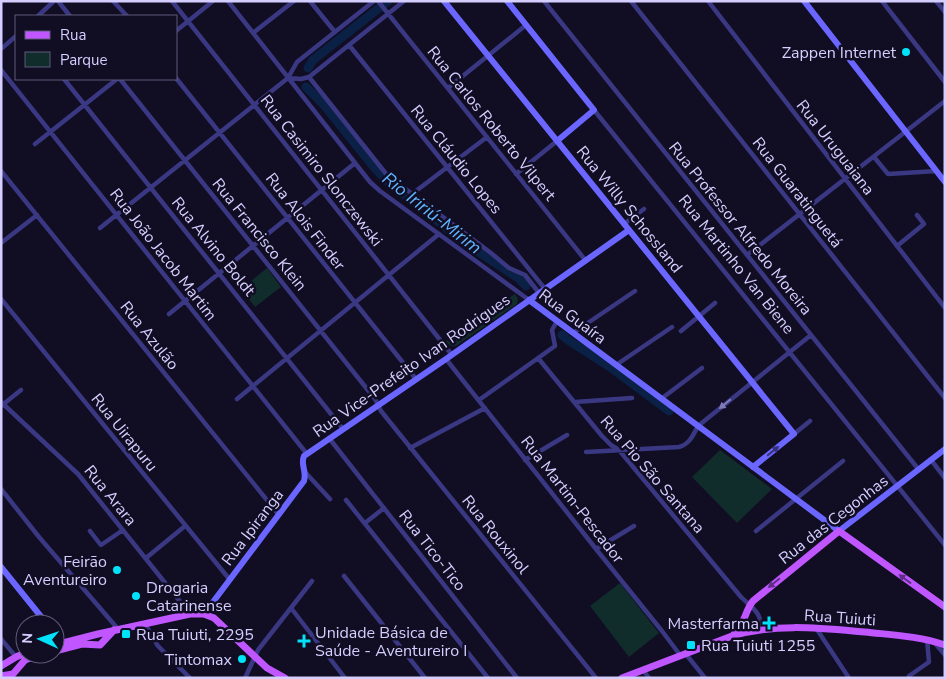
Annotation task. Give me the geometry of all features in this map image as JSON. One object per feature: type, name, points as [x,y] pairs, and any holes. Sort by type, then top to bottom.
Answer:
[{"type":"main road","name":"Rua das Cegonhas","points":[[746,616],[750,605],[756,597],[839,531]]},
{"type":"main road","name":"Rua Guaíra","points":[[839,531],[945,607]]},
{"type":"main road","points":[[65,642],[190,614],[204,614],[219,622],[275,675],[285,678]]},
{"type":"main road","points":[[746,616],[747,623],[757,630]]},
{"type":"main road","points":[[732,636],[739,629],[746,616]]},
{"type":"main road","name":"Rua Tuiuti","points":[[622,678],[732,636],[757,630],[785,627],[903,636],[930,640],[945,646]]},
{"type":"main road","points":[[65,648],[82,644],[97,645],[102,643],[116,630]]},
{"type":"main road","points":[[98,634],[102,638],[102,643]]},
{"type":"main road","points":[[11,675],[3,665],[15,658]]},
{"type":"main road","points":[[1,676],[11,675],[16,672],[20,664]]},
{"type":"street","points":[[39,15],[56,1],[69,15]]},
{"type":"street","points":[[113,1],[126,15]]},
{"type":"street","name":"Rua Casimiro Slonczewski","points":[[172,1],[389,275],[449,357]]},
{"type":"street","points":[[178,30],[213,1]]},
{"type":"street","name":"Rua Guaíra","points":[[228,1],[376,188],[839,531]]},
{"type":"street","points":[[253,33],[294,1]]},
{"type":"street","points":[[310,1],[335,32]]},
{"type":"street","points":[[288,78],[302,79],[309,77],[404,1]]},
{"type":"street","name":"Rua Willy Schossland","points":[[444,1],[794,434]]},
{"type":"street","name":"Rua Professor Alfredo Moreira","points":[[544,1],[919,470]]},
{"type":"street","name":"Rua Guaratinguetá","points":[[631,1],[945,398]]},
{"type":"street","name":"Rua Uruguaiana","points":[[708,1],[945,308]]},
{"type":"street","points":[[804,1],[945,182]]},
{"type":"street","points":[[882,1],[945,82]]},
{"type":"street","points":[[936,1],[945,12]]},
{"type":"street","points":[[100,228],[288,78],[297,62],[377,2]]},
{"type":"street","name":"Rua Carlos Roberto Vilpert","points":[[377,2],[586,261]]},
{"type":"street","name":"Rua Martinho Van Biene","points":[[511,3],[526,25],[594,110],[945,545]]},
{"type":"street","points":[[448,88],[526,25]]},
{"type":"street","points":[[1,49],[15,37]]},
{"type":"street","name":"Rua Cláudio Lopes","points":[[349,45],[545,289]]},
{"type":"street","name":"Rua João Jacob Martim","points":[[1,70],[307,454]]},
{"type":"street","points":[[309,77],[387,175],[509,268],[525,275],[539,293]]},
{"type":"street","name":"Rua Alvino Boldt","points":[[65,80],[344,429]]},
{"type":"street","points":[[36,144],[117,80]]},
{"type":"street","name":"Rua Francisco Klein","points":[[119,80],[321,330],[378,405]]},
{"type":"street","name":"Rua Alois Finder","points":[[178,80],[416,379]]},
{"type":"street","points":[[747,255],[945,101]]},
{"type":"street","points":[[516,174],[594,110]]},
{"type":"street","points":[[412,194],[487,137]]},
{"type":"street","points":[[874,156],[888,174],[937,171]]},
{"type":"street","points":[[169,314],[355,163]]},
{"type":"street","name":"Rua Azulão","points":[[1,171],[279,515]]},
{"type":"street","points":[[624,224],[644,209]]},
{"type":"street","points":[[1,243],[37,215]]},
{"type":"street","points":[[897,246],[924,224],[917,215]]},
{"type":"street","name":"Rua Vice-Prefeito Ivan Rodrigues","points":[[307,454],[629,230]]},
{"type":"street","points":[[237,399],[439,234]]},
{"type":"street","points":[[573,333],[635,291]]},
{"type":"street","name":"Rua Uirapuru","points":[[1,299],[230,580]]},
{"type":"street","points":[[681,331],[716,303]]},
{"type":"street","points":[[479,400],[555,346],[552,330],[557,321]]},
{"type":"street","points":[[616,365],[672,327]]},
{"type":"street","points":[[586,452],[683,446],[689,442],[698,426],[811,335]]},
{"type":"street","name":"Rua Martim-Pescador","points":[[449,357],[485,408],[596,549],[662,631],[705,678]]},
{"type":"street","name":"Rua Pio São Santana","points":[[538,358],[607,441],[619,450],[741,597],[756,612],[760,618],[761,625],[757,630]]},
{"type":"street","points":[[661,399],[702,368]]},
{"type":"street","points":[[2,404],[21,390]]},
{"type":"street","points":[[575,402],[632,398]]},
{"type":"street","name":"Rua Arara","points":[[2,404],[85,482],[190,614]]},
{"type":"street","name":"Rua Rouxinol","points":[[378,405],[381,412],[596,678]]},
{"type":"street","points":[[410,448],[485,408]]},
{"type":"street","points":[[753,467],[810,421]]},
{"type":"street","points":[[526,460],[567,435]]},
{"type":"street","name":"Rua Tico-Tico","points":[[329,438],[517,678]]},
{"type":"street","name":"Rua das Cegonhas","points":[[839,531],[945,449]]},
{"type":"street","name":"Rua Ipiranga","points":[[204,614],[304,481],[306,472],[302,462],[307,454]]},
{"type":"street","points":[[930,460],[945,478]]},
{"type":"street","points":[[756,531],[843,461]]},
{"type":"street","points":[[306,472],[330,499]]},
{"type":"street","points":[[1,489],[116,630]]},
{"type":"street","points":[[346,500],[488,678]]},
{"type":"street","points":[[365,523],[384,508]]},
{"type":"street","points":[[146,558],[185,526]]},
{"type":"street","points":[[596,549],[634,526]]},
{"type":"street","points":[[90,531],[101,545],[123,530]]},
{"type":"street","points":[[1,568],[39,614]]},
{"type":"street","points":[[344,576],[425,678]]},
{"type":"street","points":[[245,678],[258,650],[312,582]]},
{"type":"street","points":[[291,608],[345,678]]},
{"type":"street","points":[[145,624],[158,646],[190,678]]},
{"type":"street","points":[[816,628],[849,678]]},
{"type":"street","points":[[1,639],[15,656]]},
{"type":"street","points":[[930,640],[945,655]]},
{"type":"street","points":[[909,676],[928,662],[930,640]]},
{"type":"street","points":[[643,670],[649,678]]},
{"type":"green space","points":[[267,268],[281,287],[255,307],[241,289]]},
{"type":"green space","points":[[515,294],[518,299],[517,304],[456,346],[449,345],[446,341]]},
{"type":"green space","points":[[720,450],[772,489],[737,523],[692,477]]},
{"type":"green space","points":[[620,583],[659,633],[629,657],[590,606]]},
{"type":"waterway","name":"Rio Iririú-Mirim","points":[[308,68],[313,60],[388,1]]},
{"type":"waterway","name":"Rio Iririú-Mirim","points":[[306,87],[324,105],[388,182],[468,245],[518,278],[526,286]]},
{"type":"waterway","name":"Rio Iririú-Mirim","points":[[562,335],[610,367],[669,411]]},
{"type":"place","name":"Zappen Internet","points":[[906,52]]},
{"type":"place","name":"Feirão Aventureiro","points":[[117,570]]},
{"type":"place","name":"Drogaria Catarinense","points":[[136,596]]},
{"type":"place","name":"Masterfarma","points":[[769,623]]},
{"type":"place","name":"Rua Tuiuti, 2295","points":[[126,634]]},
{"type":"place","name":"Unidade Básica de Saúde - Aventureiro I","points":[[304,641]]},
{"type":"place","name":"Rua Tuiuti 1255","points":[[691,645]]},
{"type":"place","name":"Tintomax","points":[[242,659]]}]
